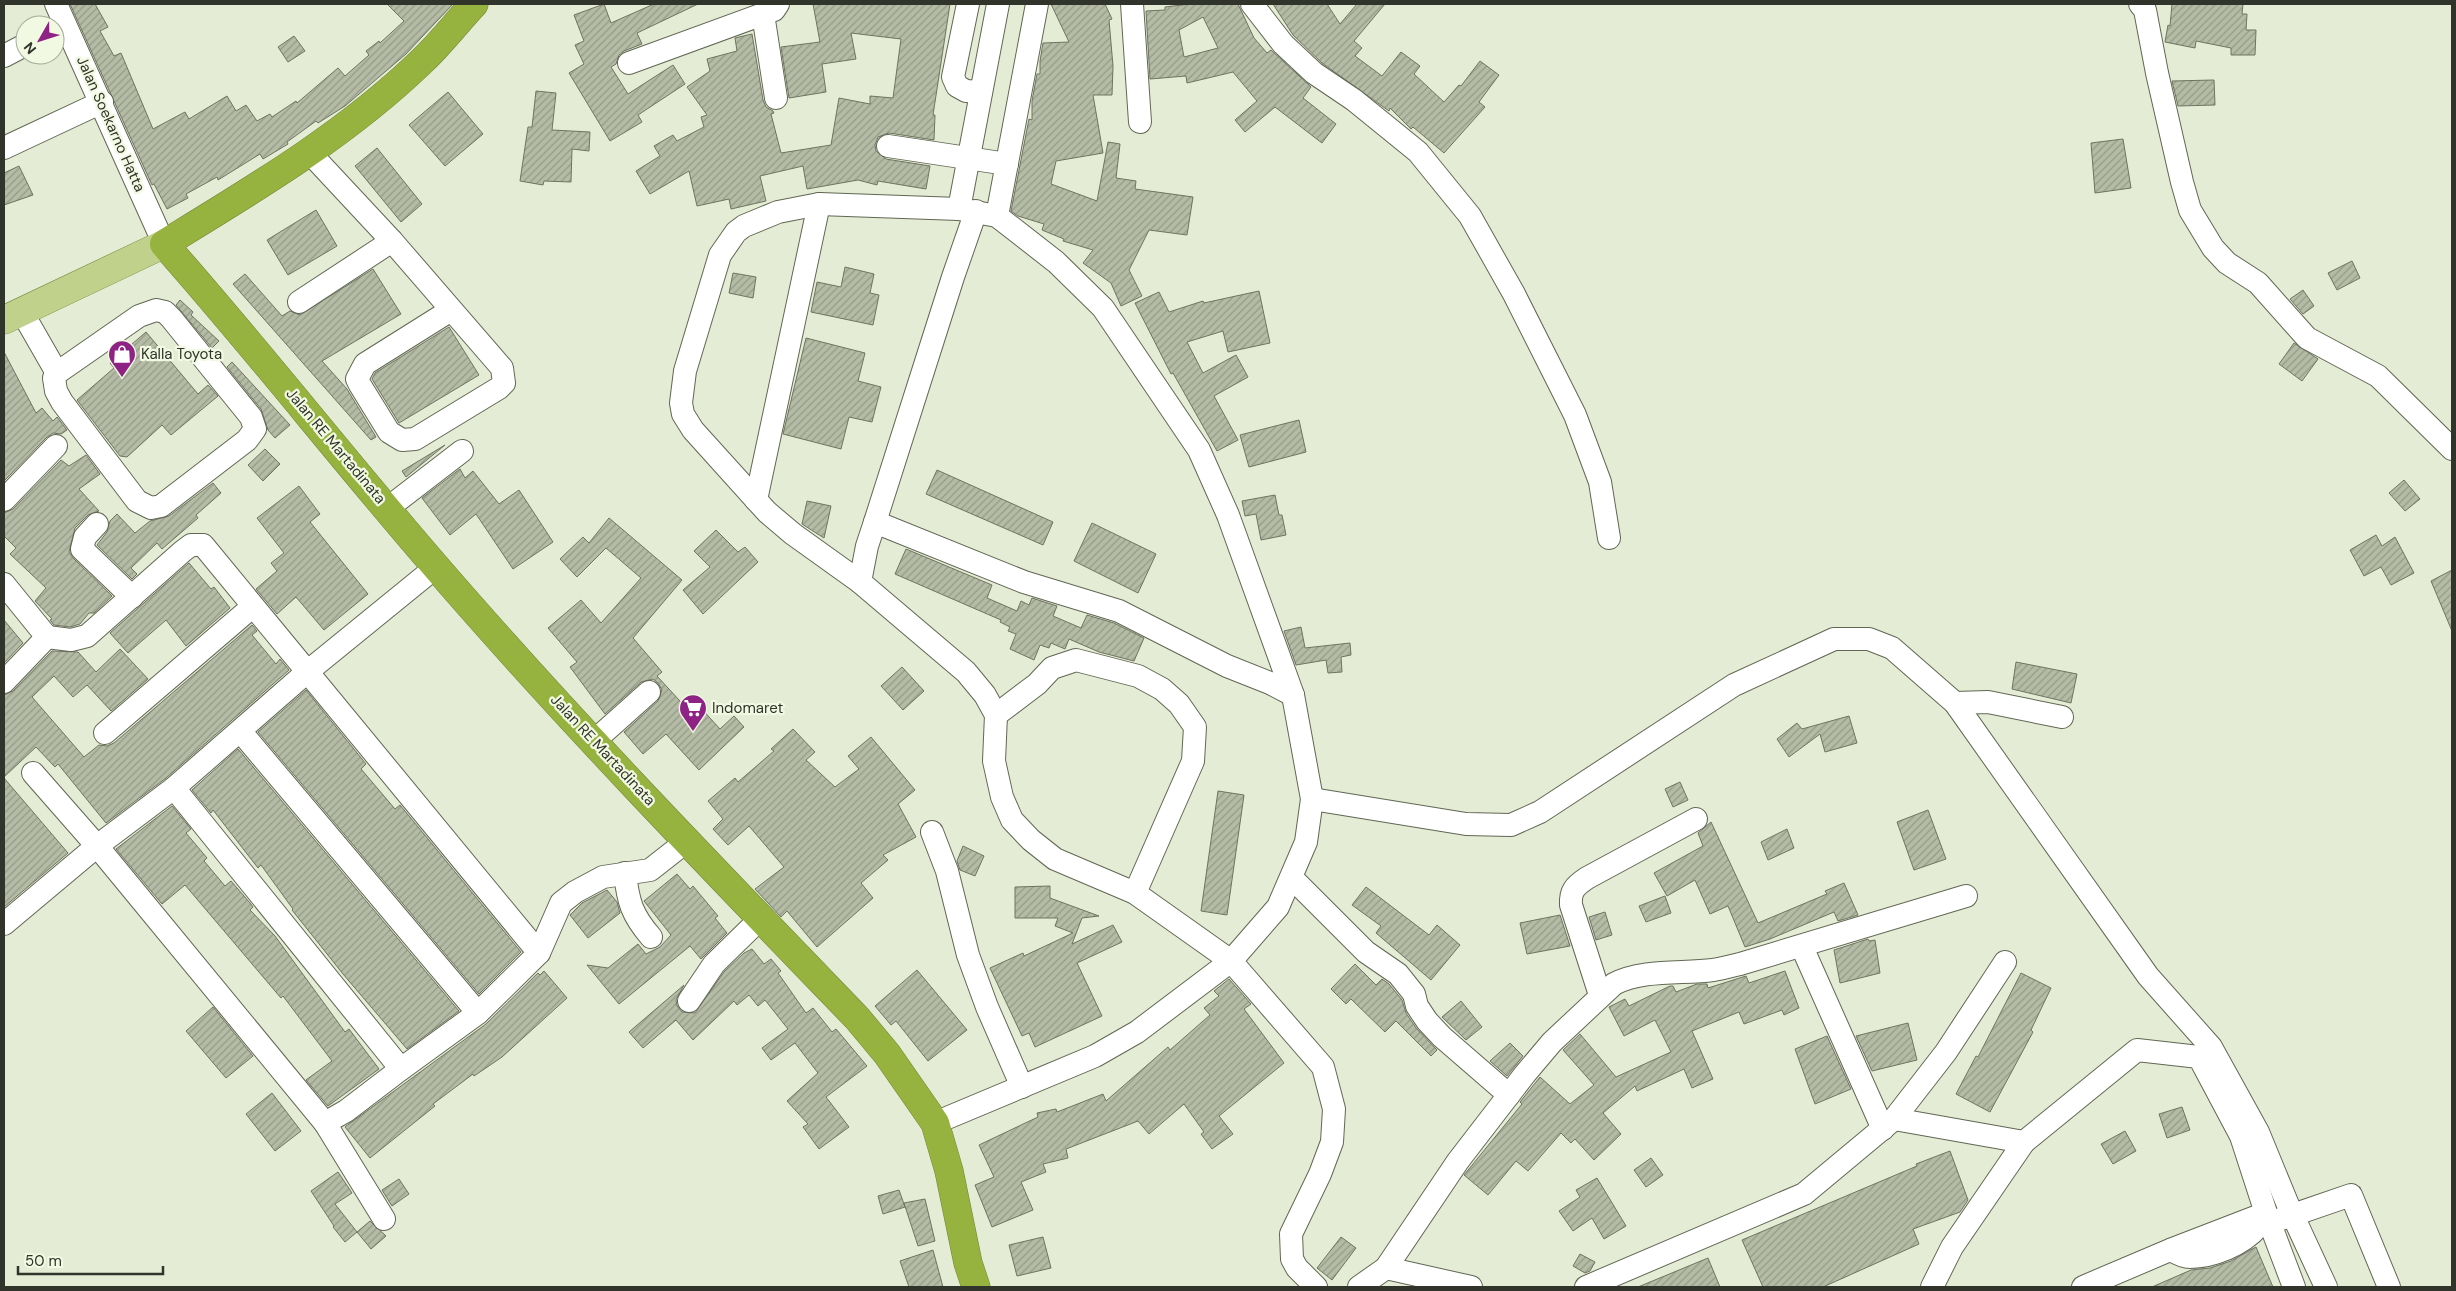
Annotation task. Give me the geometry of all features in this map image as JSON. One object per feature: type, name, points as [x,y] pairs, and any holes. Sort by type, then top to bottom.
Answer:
[{"type":"highway","points":[[164,244],[290,167],[363,112],[424,60],[474,4]]},
{"type":"highway","name":"Jalan RE Martadinata","points":[[164,244],[231,320],[436,567],[593,742],[857,1018],[887,1054],[935,1123],[949,1171],[968,1263],[976,1287]]},
{"type":"main road","points":[[13,316],[164,244]]},
{"type":"street","points":[[968,4],[953,77],[956,86],[966,91],[981,92]]},
{"type":"street","points":[[978,212],[969,158],[998,4]]},
{"type":"street","points":[[860,582],[874,522],[953,277],[978,212],[1007,164],[1037,4]]},
{"type":"street","points":[[1132,4],[1140,122]]},
{"type":"street","points":[[1252,4],[1283,44],[1314,73],[1354,100],[1418,152],[1470,216],[1514,294],[1575,415],[1600,482],[1609,538]]},
{"type":"street","points":[[2140,4],[2146,10],[2156,73],[2190,210],[2213,248],[2227,263],[2258,283],[2307,338],[2378,376],[2452,449]]},
{"type":"street","points":[[628,63],[771,9],[776,98]]},
{"type":"street","name":"Jalan Soekarno Hatta","points":[[65,36],[102,102],[164,244]]},
{"type":"street","points":[[4,148],[102,102]]},
{"type":"street","points":[[888,146],[1007,164]]},
{"type":"street","points":[[309,152],[392,241],[502,368],[504,383],[499,388],[415,439],[396,438],[389,432],[360,385],[358,379],[359,371],[370,359],[451,310]]},
{"type":"street","points":[[756,500],[819,204]]},
{"type":"street","points":[[935,1123],[1095,1056],[1138,1032],[1231,961],[1278,907],[1306,842],[1312,799],[1293,695],[1228,515],[1200,450],[1103,308],[1056,262],[978,212],[819,204],[778,212],[744,226],[732,236],[720,255],[685,371],[681,390],[683,414],[693,430],[756,500],[793,534],[860,582],[966,672],[985,695],[996,715],[994,761],[1002,797],[1012,820],[1031,840],[1055,859],[1135,893],[1231,961],[1323,1067],[1334,1109],[1332,1142],[1320,1174],[1291,1234],[1292,1259],[1297,1268],[1316,1287]]},
{"type":"street","points":[[299,302],[392,241]]},
{"type":"street","points":[[149,311],[165,312],[251,417],[255,429],[247,440],[161,506],[156,508],[146,507],[137,501],[62,402],[54,383],[57,374],[140,316],[149,311]]},
{"type":"street","points":[[13,316],[57,374]]},
{"type":"street","points":[[4,500],[56,446]]},
{"type":"street","points":[[388,508],[462,451]]},
{"type":"street","points":[[874,522],[1024,582],[1119,612],[1227,666],[1270,683],[1293,695]]},
{"type":"street","points":[[97,524],[85,536],[82,549],[132,597]]},
{"type":"street","points":[[4,584],[47,637],[76,640],[87,636],[183,551],[197,544],[206,548],[539,952]]},
{"type":"street","points":[[4,924],[97,846],[174,788],[241,732],[308,672],[436,567]]},
{"type":"street","points":[[105,734],[252,606]]},
{"type":"street","points":[[4,682],[47,637]]},
{"type":"street","points":[[1312,799],[1466,824],[1511,825],[1540,812],[1734,685],[1834,639],[1869,639],[1892,648],[1955,703],[2148,976],[2211,1047],[2258,1132],[2292,1216],[2326,1287]]},
{"type":"street","points":[[996,715],[1037,684],[1052,668],[1076,660],[1138,676],[1162,689],[1179,704],[1195,727],[1193,761],[1135,893]]},
{"type":"street","points":[[593,742],[649,692]]},
{"type":"street","points":[[1955,703],[1988,702],[2062,717]]},
{"type":"street","points":[[241,732],[478,1013]]},
{"type":"street","points":[[33,773],[97,846],[325,1124],[384,1219]]},
{"type":"street","points":[[174,788],[401,1069]]},
{"type":"street","points":[[1600,995],[1571,905],[1570,895],[1576,885],[1587,878],[1696,819]]},
{"type":"street","points":[[932,832],[947,871],[968,955],[987,1007],[1022,1087]]},
{"type":"street","points":[[325,1124],[346,1111],[478,1013],[539,952],[561,903],[575,892],[603,877],[625,873],[637,874],[650,870],[687,841]]},
{"type":"street","points":[[625,873],[628,900],[638,921],[651,937]]},
{"type":"street","points":[[1292,878],[1366,952],[1398,974],[1414,994],[1417,1006],[1427,1022],[1509,1095]]},
{"type":"street","points":[[1385,1280],[1458,1161],[1509,1095],[1552,1042],[1600,995],[1625,978],[1715,970],[1802,947],[1966,896]]},
{"type":"street","points":[[689,1001],[714,964],[761,918]]},
{"type":"street","points":[[1802,947],[1888,1124]]},
{"type":"street","points":[[1586,1287],[1804,1194],[1888,1124],[1946,1052],[2005,962]]},
{"type":"street","points":[[1932,1287],[1952,1247],[2024,1142],[2137,1050],[2199,1057],[2241,1136],[2264,1218],[2294,1287]]},
{"type":"street","points":[[1888,1124],[2024,1142]]},
{"type":"street","points":[[2083,1287],[2170,1250],[2264,1218],[2292,1216],[2351,1196],[2389,1287]]},
{"type":"street","points":[[1358,1287],[1385,1280],[1418,1276],[1471,1287]]},
{"type":"building","points":[[70,4],[95,4],[108,27],[100,31],[114,56],[121,53],[153,129],[185,112],[189,119],[227,96],[236,111],[246,105],[257,121],[270,114],[272,117],[296,101],[297,103],[338,68],[345,76],[369,55],[366,51],[379,41],[380,43],[404,21],[387,4],[453,4],[406,54],[345,106],[318,123],[316,121],[287,142],[288,144],[263,159],[260,154],[218,180],[217,177],[186,194],[188,198],[167,209],[154,184],[152,185]]},
{"type":"building","points":[[604,4],[611,23],[654,4],[698,4],[637,33],[642,44],[624,51],[619,55],[616,64],[611,67],[628,94],[673,65],[685,84],[638,115],[642,122],[610,141],[569,73],[584,64],[575,45],[584,41],[574,15]]},
{"type":"building","points":[[813,4],[950,4],[933,115],[935,115],[934,140],[889,133],[878,137],[875,145],[876,151],[886,159],[930,166],[926,189],[878,181],[877,185],[858,180],[807,189],[803,166],[760,176],[766,201],[731,209],[729,199],[697,206],[689,171],[650,194],[636,171],[660,156],[654,146],[673,135],[677,141],[704,127],[701,117],[707,115],[687,87],[710,71],[707,59],[737,51],[735,38],[752,34],[763,100],[766,107],[774,113],[771,114],[781,153],[831,145],[839,98],[870,104],[870,96],[893,98],[901,39],[851,33],[856,59],[822,64],[826,92],[789,98],[781,47],[820,42]]},
{"type":"building","points":[[1051,4],[1105,4],[1112,19],[1109,20],[1113,66],[1112,95],[1093,95],[1103,153],[1056,161],[1051,184],[1097,201],[1108,142],[1120,144],[1116,178],[1136,181],[1135,189],[1193,197],[1187,235],[1149,230],[1129,270],[1142,296],[1121,306],[1111,283],[1083,263],[1093,250],[1063,241],[1064,239],[1042,230],[1044,224],[1018,216],[1011,211],[1029,119],[1032,120],[1032,101],[1037,74],[1040,74],[1043,43],[1069,42]]},
{"type":"building","points":[[1190,4],[1238,4],[1254,38],[1267,53],[1271,50],[1311,87],[1303,98],[1336,124],[1322,143],[1275,107],[1245,132],[1235,120],[1257,101],[1233,72],[1187,83],[1186,76],[1150,79],[1146,11],[1165,10],[1165,7]],"holes":[[[1203,17],[1218,48],[1184,57],[1179,30]]]},
{"type":"building","points":[[1273,4],[1327,4],[1340,24],[1357,4],[1385,4],[1354,41],[1362,48],[1355,56],[1382,76],[1401,52],[1420,66],[1414,74],[1444,102],[1459,85],[1461,86],[1480,61],[1499,75],[1479,102],[1485,107],[1444,153],[1413,127],[1411,129],[1390,108],[1389,111],[1322,63],[1293,35]]},
{"type":"building","points":[[2172,4],[2243,4],[2242,14],[2247,14],[2246,30],[2256,30],[2255,55],[2231,55],[2231,48],[2196,41],[2195,48],[2165,42],[2168,25],[2170,26]]},
{"type":"building","points":[[294,36],[305,51],[288,62],[278,47]]},
{"type":"building","points":[[2214,80],[2215,105],[2178,106],[2172,81]]},
{"type":"building","points":[[536,91],[556,93],[552,130],[590,132],[589,151],[572,149],[571,182],[544,181],[543,185],[520,181],[528,127],[532,127]]},
{"type":"building","points":[[448,92],[483,134],[445,166],[409,125]]},
{"type":"building","points":[[2123,139],[2131,188],[2095,193],[2091,143]]},
{"type":"building","points":[[377,148],[422,204],[401,222],[355,166]]},
{"type":"building","points":[[19,166],[33,195],[4,205],[4,173]]},
{"type":"building","points":[[316,210],[337,246],[288,275],[267,240]]},
{"type":"building","points":[[2352,261],[2360,278],[2337,290],[2328,273]]},
{"type":"building","points":[[845,267],[874,274],[870,293],[879,295],[873,325],[811,312],[817,282],[841,287]]},
{"type":"building","points":[[373,269],[401,314],[322,361],[347,389],[376,437],[371,440],[233,284],[245,274],[282,316],[290,311],[300,315]]},
{"type":"building","points":[[733,273],[756,277],[753,298],[729,293]]},
{"type":"building","points":[[2303,290],[2314,306],[2303,314],[2290,299]]},
{"type":"building","points":[[1259,291],[1270,343],[1228,352],[1223,331],[1187,342],[1203,373],[1236,355],[1248,377],[1214,396],[1238,440],[1217,451],[1173,373],[1171,374],[1135,303],[1159,292],[1169,312],[1203,301],[1204,303]]},
{"type":"building","points":[[180,300],[193,312],[191,315],[219,341],[212,348],[176,305]]},
{"type":"building","points":[[449,327],[479,375],[399,423],[372,379],[375,373]]},
{"type":"building","points":[[146,332],[198,394],[208,385],[218,396],[171,435],[162,425],[127,457],[120,456],[77,400],[114,368],[110,363]]},
{"type":"building","points":[[806,338],[865,353],[858,381],[881,387],[872,422],[849,417],[841,449],[783,434]]},
{"type":"building","points":[[2294,343],[2318,359],[2302,381],[2279,364]]},
{"type":"building","points":[[4,352],[36,413],[42,408],[53,421],[57,417],[67,430],[61,434],[53,433],[47,437],[4,481]]},
{"type":"building","points":[[232,362],[290,425],[275,438],[268,430],[261,409],[227,367]]},
{"type":"building","points":[[1299,420],[1306,452],[1249,467],[1240,435]]},
{"type":"building","points":[[445,445],[406,477],[402,471]]},
{"type":"building","points":[[265,449],[280,464],[263,481],[248,465]]},
{"type":"building","points":[[86,455],[100,474],[79,489],[99,511],[88,515],[75,528],[69,552],[112,596],[94,613],[89,613],[80,624],[70,627],[54,625],[50,620],[52,619],[35,601],[46,588],[10,554],[16,548],[4,536],[4,513],[13,509],[61,460],[69,466]]},
{"type":"building","points":[[460,469],[465,478],[473,471],[499,504],[519,490],[553,542],[513,569],[476,514],[450,535],[422,498]]},
{"type":"building","points":[[937,470],[1053,522],[1043,545],[926,494]]},
{"type":"building","points":[[2404,480],[2420,499],[2405,511],[2389,493]]},
{"type":"building","points":[[213,483],[221,493],[196,515],[198,518],[162,549],[157,543],[131,568],[137,574],[132,579],[97,545],[107,532],[110,521],[117,514],[135,533],[150,521],[169,516]]},
{"type":"building","points":[[299,486],[320,514],[310,522],[368,594],[324,630],[296,597],[277,614],[256,589],[277,571],[271,563],[284,553],[257,518]]},
{"type":"building","points":[[1275,495],[1286,535],[1261,540],[1256,514],[1245,516],[1242,501]]},
{"type":"building","points":[[807,501],[831,506],[824,538],[802,524]]},
{"type":"building","points":[[609,518],[682,580],[633,638],[662,672],[657,676],[691,713],[699,706],[720,729],[734,716],[744,727],[699,770],[666,734],[643,754],[624,732],[658,701],[662,690],[658,683],[653,679],[641,682],[605,714],[570,667],[577,662],[548,628],[581,600],[601,623],[641,578],[606,548],[577,577],[560,559],[583,537],[589,543]]},
{"type":"building","points":[[1092,523],[1156,554],[1138,593],[1074,561]]},
{"type":"building","points":[[716,530],[738,552],[745,547],[758,562],[703,614],[683,590],[710,567],[694,551]]},
{"type":"building","points":[[2376,535],[2382,546],[2395,537],[2414,573],[2391,585],[2381,567],[2364,576],[2350,550]]},
{"type":"building","points":[[906,549],[992,585],[987,598],[1017,611],[1021,601],[1029,605],[1032,598],[1057,606],[1053,616],[1081,628],[1087,615],[1114,623],[1144,638],[1134,661],[1099,652],[1069,639],[1065,649],[1051,643],[1049,648],[1040,645],[1034,660],[1010,649],[1016,634],[1008,631],[1010,627],[1000,622],[1001,620],[895,574]]},
{"type":"building","points":[[189,563],[211,589],[214,587],[230,608],[186,646],[166,620],[128,653],[110,633]]},
{"type":"building","points":[[2452,570],[2452,631],[2431,581]]},
{"type":"building","points":[[4,620],[23,643],[4,663]]},
{"type":"building","points":[[252,625],[257,631],[252,635],[276,664],[280,659],[289,670],[166,778],[106,823],[58,764],[55,767],[36,747],[4,777],[4,695],[13,691],[52,651],[78,652],[96,672],[120,649],[148,679],[111,711],[87,685],[73,697],[54,676],[32,697],[84,757],[99,745],[107,746],[114,743]]},
{"type":"building","points":[[1301,627],[1305,648],[1350,643],[1351,655],[1341,657],[1342,672],[1328,673],[1326,660],[1296,665],[1284,631]]},
{"type":"building","points":[[2016,662],[2077,674],[2071,703],[2012,689]]},
{"type":"building","points":[[902,667],[924,691],[903,710],[881,686]]},
{"type":"building","points":[[306,690],[366,764],[361,769],[395,809],[400,805],[521,952],[479,994],[258,732]]},
{"type":"building","points":[[1849,716],[1857,743],[1825,752],[1820,734],[1789,757],[1777,739],[1797,723],[1802,729]]},
{"type":"building","points":[[793,729],[815,752],[806,760],[835,787],[859,769],[848,756],[871,737],[915,790],[898,804],[916,837],[883,855],[888,860],[861,883],[873,898],[817,947],[787,911],[781,917],[755,889],[784,867],[749,826],[728,845],[713,829],[723,819],[708,801],[735,778],[738,782],[774,751],[771,749]]},
{"type":"building","points":[[238,749],[459,1011],[407,1049],[343,974],[292,910],[261,865],[258,868],[213,810],[211,813],[192,790]]},
{"type":"building","points":[[4,778],[68,853],[4,907]]},
{"type":"building","points":[[1680,782],[1688,800],[1673,807],[1665,789]]},
{"type":"building","points":[[1218,791],[1244,795],[1227,915],[1201,911]]},
{"type":"building","points":[[172,806],[191,829],[186,833],[207,858],[204,861],[225,886],[231,881],[250,903],[253,907],[250,910],[275,936],[345,1032],[349,1029],[379,1069],[328,1106],[306,1080],[332,1061],[283,996],[281,998],[185,885],[162,904],[116,849]]},
{"type":"building","points":[[1928,810],[1946,859],[1914,870],[1897,822]]},
{"type":"building","points":[[1711,822],[1758,923],[1827,894],[1825,891],[1844,883],[1858,915],[1838,921],[1834,912],[1770,939],[1745,947],[1728,906],[1710,914],[1695,880],[1667,896],[1654,873],[1703,846],[1698,833]]},
{"type":"building","points":[[1787,829],[1794,848],[1768,860],[1761,842]]},
{"type":"building","points":[[963,846],[984,856],[975,876],[960,870],[957,861]]},
{"type":"building","points":[[677,874],[690,889],[693,886],[718,916],[715,918],[727,933],[701,959],[690,946],[619,1004],[587,965],[608,968],[638,944],[646,954],[660,947],[671,935],[644,901]]},
{"type":"building","points":[[1050,886],[1050,898],[1099,916],[1082,918],[1072,944],[1113,925],[1122,942],[1077,963],[1102,1016],[1035,1047],[1029,1033],[1022,1036],[990,968],[1023,953],[1024,956],[1073,933],[1055,926],[1058,918],[1015,918],[1015,887]]},
{"type":"building","points":[[1366,887],[1429,935],[1437,925],[1460,945],[1431,980],[1376,933],[1381,926],[1352,905]]},
{"type":"building","points":[[607,890],[617,902],[620,913],[588,938],[570,915],[582,903]]},
{"type":"building","points":[[1665,896],[1671,913],[1646,922],[1639,906]]},
{"type":"building","points":[[1605,912],[1612,935],[1596,940],[1589,917]]},
{"type":"building","points":[[1560,915],[1570,946],[1527,954],[1520,923]]},
{"type":"building","points":[[1868,939],[1869,941],[1875,940],[1880,973],[1840,983],[1834,950]]},
{"type":"building","points":[[752,949],[764,964],[771,959],[781,971],[778,973],[806,1013],[813,1008],[832,1032],[836,1029],[867,1066],[826,1097],[849,1127],[819,1149],[803,1127],[808,1124],[787,1101],[818,1073],[795,1043],[771,1060],[762,1048],[788,1029],[765,1000],[758,1006],[749,995],[737,1005],[734,1001],[693,1040],[676,1020],[643,1048],[629,1032],[684,985],[676,1000],[677,1006],[682,1012],[695,1013],[724,972],[744,953]]},
{"type":"building","points":[[1355,964],[1376,985],[1382,979],[1389,984],[1402,1000],[1406,1013],[1416,1028],[1437,1050],[1431,1056],[1396,1021],[1385,1032],[1351,999],[1346,1004],[1331,989]]},
{"type":"building","points":[[917,970],[967,1030],[928,1061],[896,1021],[891,1025],[875,1006]]},
{"type":"building","points":[[544,971],[567,998],[502,1057],[474,1076],[473,1074],[433,1104],[435,1106],[370,1158],[345,1127],[486,1024],[538,973],[540,975]]},
{"type":"building","points":[[1785,971],[1799,1008],[1784,1015],[1782,1010],[1744,1024],[1739,1012],[1692,1031],[1713,1079],[1692,1088],[1684,1069],[1637,1091],[1635,1086],[1603,1113],[1621,1134],[1594,1160],[1575,1139],[1571,1143],[1561,1133],[1528,1171],[1516,1161],[1488,1195],[1464,1175],[1522,1104],[1520,1102],[1540,1077],[1570,1104],[1594,1085],[1563,1050],[1580,1034],[1616,1077],[1671,1052],[1655,1020],[1624,1036],[1609,1007],[1625,999],[1629,1006],[1670,986],[1673,986],[1676,992],[1697,984],[1707,984],[1708,988],[1746,976],[1749,983]]},
{"type":"building","points":[[2021,973],[2051,988],[2031,1030],[2033,1032],[1990,1112],[1956,1094],[1976,1056],[1978,1057]]},
{"type":"building","points":[[1229,979],[1251,1004],[1244,1009],[1284,1063],[1219,1116],[1233,1134],[1212,1149],[1201,1134],[1204,1132],[1184,1104],[1149,1134],[1138,1121],[1066,1149],[1068,1158],[1043,1164],[1046,1172],[1021,1182],[1033,1210],[992,1227],[975,1185],[994,1177],[979,1145],[1038,1117],[1037,1113],[1056,1109],[1057,1112],[1103,1094],[1106,1101],[1168,1047],[1170,1050],[1210,1015],[1204,1008],[1219,996],[1214,991]]},
{"type":"building","points":[[1461,1001],[1482,1027],[1466,1040],[1442,1017]]},
{"type":"building","points":[[213,1007],[253,1056],[226,1078],[186,1031]]},
{"type":"building","points":[[1908,1023],[1917,1060],[1872,1071],[1856,1036]]},
{"type":"building","points":[[1827,1036],[1851,1089],[1815,1104],[1795,1049]]},
{"type":"building","points":[[1510,1043],[1523,1056],[1507,1076],[1490,1061]]},
{"type":"building","points":[[272,1093],[301,1131],[275,1151],[246,1114]]},
{"type":"building","points":[[2182,1107],[2190,1130],[2167,1138],[2159,1114]]},
{"type":"building","points":[[2125,1131],[2136,1151],[2113,1164],[2101,1144]]},
{"type":"building","points":[[1950,1151],[1968,1200],[1960,1212],[1913,1229],[1919,1244],[1823,1287],[1763,1287],[1742,1240]]},
{"type":"building","points":[[1651,1158],[1663,1175],[1646,1187],[1634,1170]]},
{"type":"building","points":[[338,1172],[352,1193],[335,1204],[357,1232],[345,1242],[333,1227],[311,1191]]},
{"type":"building","points":[[1597,1178],[1626,1226],[1604,1239],[1592,1218],[1573,1231],[1559,1211],[1580,1197],[1576,1190]]},
{"type":"building","points":[[399,1179],[409,1194],[392,1206],[382,1190]]},
{"type":"building","points":[[899,1190],[905,1207],[883,1214],[878,1196]]},
{"type":"building","points":[[925,1199],[935,1241],[918,1246],[904,1203]]},
{"type":"building","points":[[370,1221],[386,1236],[371,1249],[357,1232]]},
{"type":"building","points":[[1043,1237],[1051,1268],[1017,1276],[1009,1245]]},
{"type":"building","points":[[1341,1237],[1356,1248],[1332,1280],[1317,1268]]},
{"type":"building","points":[[2256,1247],[2273,1287],[2152,1287],[2191,1270],[2210,1268],[2231,1261]]},
{"type":"building","points":[[933,1250],[943,1287],[909,1287],[900,1261]]},
{"type":"building","points":[[1580,1254],[1595,1262],[1590,1271],[1585,1273],[1573,1266]]},
{"type":"building","points":[[1708,1258],[1720,1287],[1638,1287]]},
{"type":"place","name":"Kalla Toyota","points":[[122,378]]},
{"type":"place","name":"Indomaret","points":[[693,732]]}]
